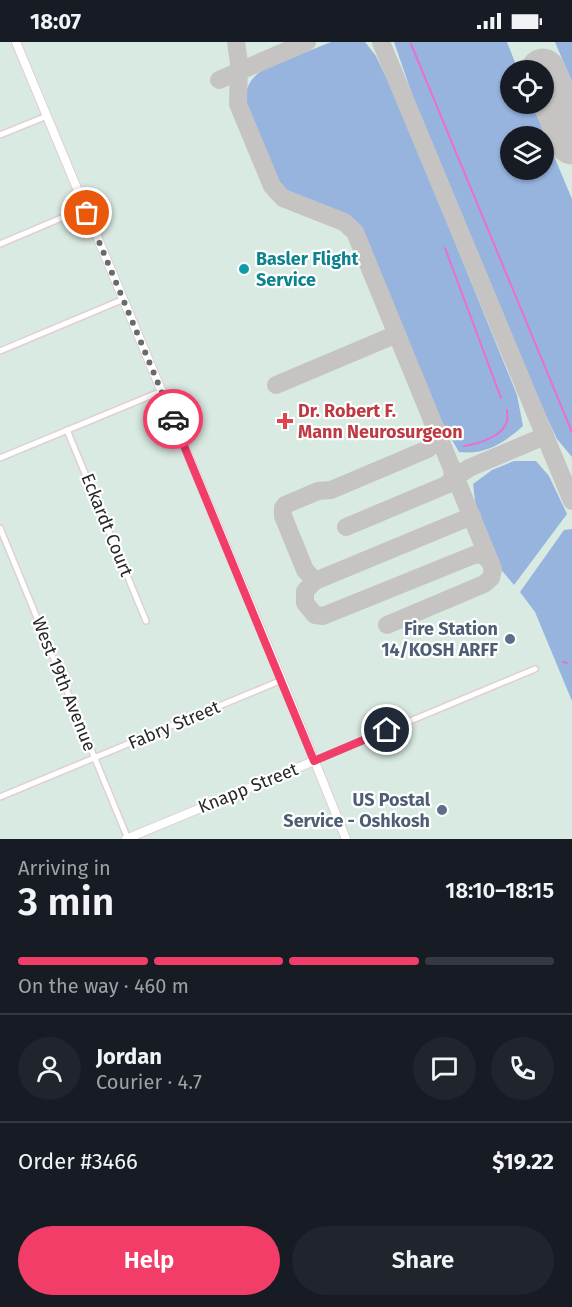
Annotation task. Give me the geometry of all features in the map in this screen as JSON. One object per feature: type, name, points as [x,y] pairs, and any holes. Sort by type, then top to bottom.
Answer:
[{"type":"main road","points":[[16,42],[346,839]]},
{"type":"main road","name":"Knapp Street","points":[[127,839],[314,761]]},
{"type":"street","points":[[0,135],[47,116]]},
{"type":"street","points":[[0,244],[85,208]]},
{"type":"street","points":[[0,351],[124,299]]},
{"type":"street","points":[[0,458],[162,391]]},
{"type":"street","name":"Eckardt Court","points":[[67,430],[146,621]]},
{"type":"street","name":"West 19th Avenue","points":[[0,528],[127,839]]},
{"type":"street","name":"Knapp Street","points":[[314,761],[536,669]]},
{"type":"street","name":"Fabry Street","points":[[1,796],[282,680]]},
{"type":"shaded area","points":[[331,42],[365,42],[376,56],[398,102],[517,395],[523,426],[509,438],[486,450],[459,452],[433,407],[358,229],[349,219],[285,192],[254,125],[246,95],[255,77],[264,69]]},
{"type":"shaded area","points":[[394,42],[507,42],[514,60],[500,60],[500,114],[536,114],[541,126],[500,126],[500,180],[554,180],[554,156],[572,199],[572,457],[557,439],[534,390],[413,97]]},
{"type":"shaded area","points":[[555,42],[572,42],[572,82]]},
{"type":"shaded area","points":[[514,461],[536,461],[549,476],[567,514],[514,585],[499,567],[476,508],[473,484],[492,470]]},
{"type":"shaded area","points":[[572,529],[572,701],[535,612],[520,592],[564,530]]},
{"type":"waterway","points":[[411,44],[572,432]]},
{"type":"waterway","points":[[445,248],[501,398]]},
{"type":"waterway","points":[[464,446],[483,441],[501,431],[507,421],[507,410]]},
{"type":"waterway","points":[[563,662],[567,663]]},
{"type":"taxiway","points":[[236,42],[239,63],[238,104],[272,186],[283,198],[344,222],[355,232],[493,569],[491,578],[484,584],[387,625]]},
{"type":"taxiway","points":[[219,80],[307,42]]},
{"type":"taxiway","points":[[381,42],[572,501]]},
{"type":"taxiway","points":[[276,385],[397,334]]},
{"type":"taxiway","points":[[315,581],[305,570],[283,516],[285,505],[318,491],[331,490],[428,449],[435,442],[437,430]]},
{"type":"taxiway","points":[[456,477],[469,468],[545,436]]},
{"type":"taxiway","points":[[346,527],[446,485],[452,480],[453,469]]},
{"type":"taxiway","points":[[472,516],[315,581],[305,591],[305,603],[315,615],[323,616],[474,555],[481,554],[490,561]]},
{"type":"runway","points":[[554,98],[572,142]]},
{"type":"way so far","points":[[87,213],[173,419]]},
{"type":"place","name":"Basler Flight Service","points":[[244,269]]},
{"type":"place","name":"Dr. Robert F. Mann Neurosurgeon","points":[[285,421]]},
{"type":"place","name":"Fire Station 14/KOSH ARFF","points":[[510,639]]},
{"type":"place","name":"US Postal Service - Oshkosh","points":[[442,810]]},
{"type":"route","points":[[173,419],[314,761],[387,730]]}]
